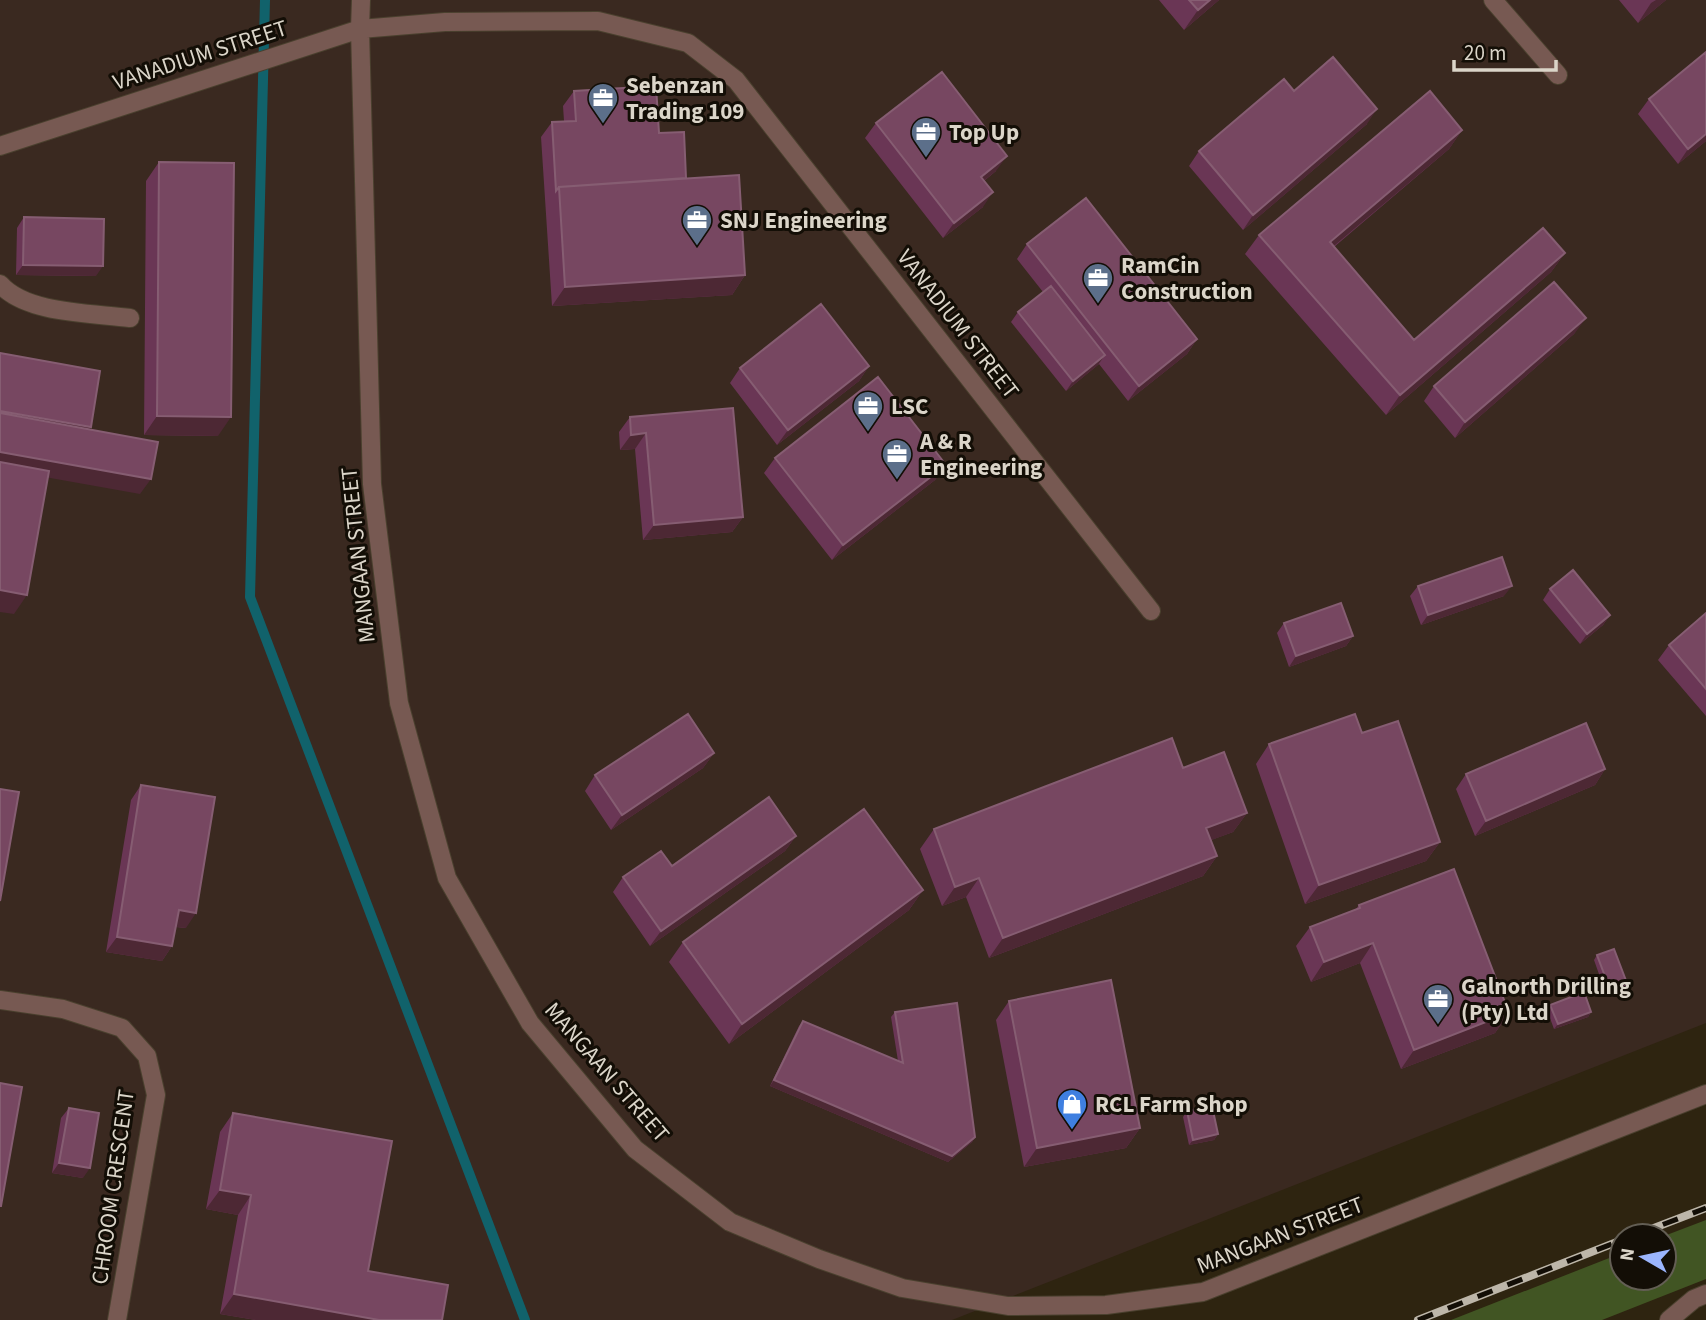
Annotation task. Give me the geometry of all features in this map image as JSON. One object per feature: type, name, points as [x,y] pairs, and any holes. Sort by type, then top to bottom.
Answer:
[{"type":"street","name":"MANGAAN STREET","points":[[361,0],[372,485],[399,703],[447,878],[530,1023],[635,1149],[730,1222],[819,1259],[902,1288],[1008,1306],[1106,1306],[1203,1293],[1706,1094]]},
{"type":"street","points":[[1493,0],[1558,75]]},
{"type":"street","name":"VANADIUM STREET","points":[[0,146],[360,29],[445,22],[598,21],[688,43],[736,80],[1151,611]]},
{"type":"street","points":[[0,284],[28,303],[42,308],[130,318]]},
{"type":"street","name":"CHROOM CRESCENT","points":[[0,1000],[63,1009],[122,1028],[147,1056],[156,1095],[117,1320]]},
{"type":"street","points":[[1669,1320],[1694,1299],[1706,1294]]},
{"type":"shaded area","points":[[0,0],[1706,0],[1706,1023],[952,1320],[0,1320]]},
{"type":"green space","points":[[1706,1220],[1706,1279],[1678,1290],[1678,1231]]},
{"type":"green space","points":[[1608,1258],[1608,1292],[1673,1292],[1602,1320],[1451,1320]]},
{"type":"building","points":[[1189,0],[1210,0],[1198,10]]},
{"type":"building","points":[[1706,52],[1706,134],[1688,149],[1649,99]]},
{"type":"building","points":[[1333,57],[1377,109],[1253,215],[1199,151],[1284,79],[1294,91]]},
{"type":"building","points":[[942,72],[1007,156],[981,177],[993,192],[954,223],[876,123]]},
{"type":"building","points":[[656,86],[659,133],[684,132],[686,178],[559,187],[556,191],[552,122],[576,121],[574,91]]},
{"type":"building","points":[[1430,91],[1462,130],[1330,242],[1414,340],[1543,228],[1565,253],[1400,395],[1259,235]]},
{"type":"building","points":[[159,162],[234,163],[231,417],[157,416]]},
{"type":"building","points":[[739,175],[745,275],[565,287],[559,187]]},
{"type":"building","points":[[1086,198],[1197,339],[1139,386],[1027,244]]},
{"type":"building","points":[[24,217],[104,219],[103,266],[23,265]]},
{"type":"building","points":[[1554,282],[1586,318],[1465,422],[1434,386]]},
{"type":"building","points":[[1051,286],[1105,355],[1073,381],[1018,312]]},
{"type":"building","points":[[821,304],[869,366],[788,430],[740,368]]},
{"type":"building","points":[[0,353],[100,371],[91,427],[0,411]]},
{"type":"building","points":[[878,377],[946,465],[843,545],[775,458]]},
{"type":"building","points":[[733,408],[743,517],[654,525],[646,433],[631,435],[630,417]]},
{"type":"building","points":[[0,413],[158,442],[151,479],[0,452]]},
{"type":"building","points":[[0,462],[49,471],[27,595],[0,590]]},
{"type":"building","points":[[1502,557],[1512,586],[1428,615],[1418,586]]},
{"type":"building","points":[[1573,570],[1610,615],[1587,634],[1550,589]]},
{"type":"building","points":[[1341,603],[1353,636],[1296,656],[1284,623]]},
{"type":"building","points":[[1706,613],[1706,689],[1669,645]]},
{"type":"building","points":[[688,714],[714,753],[622,815],[595,775]]},
{"type":"building","points":[[1355,714],[1362,733],[1398,721],[1440,842],[1319,885],[1269,744]]},
{"type":"building","points":[[1586,723],[1605,769],[1486,821],[1466,774]]},
{"type":"building","points":[[1172,738],[1183,768],[1224,752],[1247,813],[1206,828],[1217,856],[1003,938],[979,878],[955,887],[934,829]]},
{"type":"building","points":[[141,785],[215,797],[196,913],[179,910],[172,946],[117,937]]},
{"type":"building","points":[[0,789],[19,792],[0,901]]},
{"type":"building","points":[[769,797],[796,836],[661,931],[623,877],[661,851],[672,866]]},
{"type":"building","points":[[864,809],[923,890],[742,1024],[683,942]]},
{"type":"building","points":[[1454,869],[1509,1013],[1414,1050],[1373,943],[1324,962],[1310,927]]},
{"type":"building","points":[[1614,949],[1628,986],[1611,992],[1597,955]]},
{"type":"building","points":[[1111,980],[1140,1128],[1037,1148],[1009,1001]]},
{"type":"building","points":[[1584,992],[1591,1012],[1558,1024],[1550,1005]]},
{"type":"building","points":[[957,1003],[975,1137],[952,1156],[774,1080],[803,1021],[903,1063],[895,1012]]},
{"type":"building","points":[[0,1083],[22,1087],[1,1206],[0,1206]]},
{"type":"building","points":[[1212,1106],[1218,1134],[1193,1140],[1187,1111]]},
{"type":"building","points":[[69,1108],[99,1113],[90,1168],[59,1163]]},
{"type":"building","points":[[233,1113],[392,1141],[368,1271],[448,1285],[442,1320],[379,1320],[234,1294],[251,1195],[220,1190]]},
{"type":"waterway","points":[[265,0],[250,597],[525,1320]]},
{"type":"railway","points":[[1670,1222],[1706,1208]]},
{"type":"railway","points":[[1418,1320],[1608,1245]]},
{"type":"place","name":"Sebenzan Trading 109","points":[[603,125]]},
{"type":"place","name":"Top Up","points":[[926,159]]},
{"type":"place","name":"SNJ Engineering","points":[[697,247]]},
{"type":"place","name":"RamCin Construction","points":[[1098,305]]},
{"type":"place","name":"LSC","points":[[868,433]]},
{"type":"place","name":"A & R Engineering","points":[[897,481]]},
{"type":"place","name":"Galnorth Drilling (Pty) Ltd","points":[[1438,1026]]},
{"type":"place","name":"RCL Farm Shop","points":[[1072,1131]]}]
